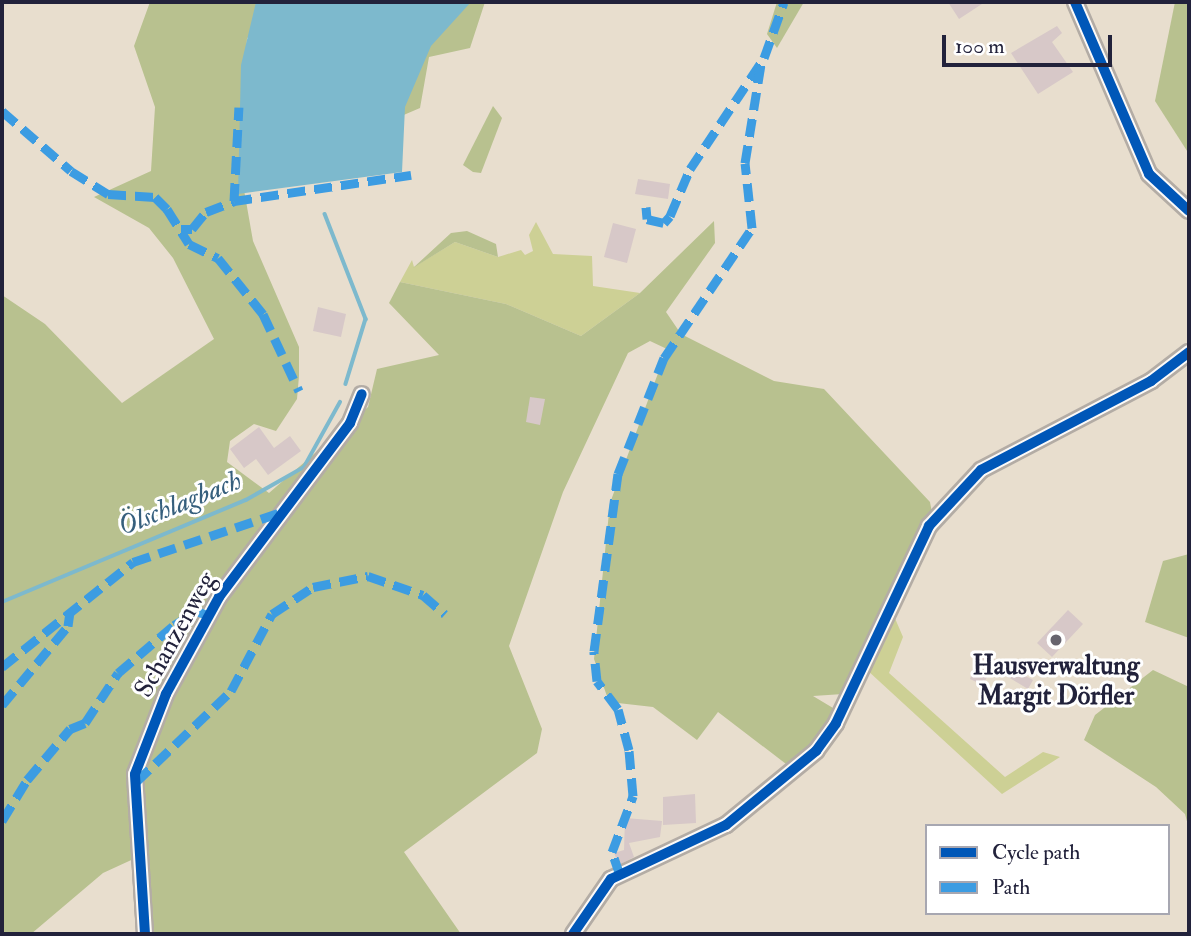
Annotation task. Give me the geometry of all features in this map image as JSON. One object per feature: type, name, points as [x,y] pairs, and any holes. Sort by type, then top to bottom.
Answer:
[{"type":"street","points":[[1075,2],[1149,174],[1189,211]]},
{"type":"street","points":[[573,934],[611,879],[726,825],[816,751],[836,723],[929,526],[981,470],[1151,381],[1189,352]]},
{"type":"street","name":"Schanzenweg","points":[[145,934],[135,774],[166,694],[219,597],[351,423],[362,394]]},
{"type":"green space","points":[[150,2],[311,2],[247,38],[240,167],[253,241],[299,347],[299,376],[297,399],[276,431],[254,424],[230,441],[227,462],[269,493],[368,407],[377,369],[439,355],[389,303],[400,282],[506,304],[581,336],[640,293],[714,221],[715,243],[666,312],[681,334],[774,381],[824,389],[930,502],[932,513],[843,694],[813,696],[833,708],[833,718],[790,767],[718,712],[697,740],[653,707],[609,702],[594,659],[610,503],[667,349],[650,341],[628,353],[563,492],[509,646],[542,729],[537,753],[404,852],[461,934],[148,934],[140,856],[103,873],[31,934],[2,934],[2,295],[45,324],[122,403],[214,339],[173,258],[149,228],[94,197],[151,171],[155,107],[134,46]]},
{"type":"green space","points":[[417,2],[485,2],[470,48],[429,57],[420,108],[399,117]]},
{"type":"green space","points":[[777,2],[804,2],[777,48],[767,34]]},
{"type":"green space","points":[[1175,2],[1189,2],[1189,154],[1155,101]]},
{"type":"green space","points":[[493,106],[502,118],[481,173],[473,172],[463,165]]},
{"type":"green space","points":[[536,222],[553,254],[592,256],[593,286],[640,293],[581,336],[506,304],[400,282],[412,260],[414,267],[455,242],[498,257],[521,250],[525,255],[533,251],[529,235]]},
{"type":"green space","points":[[467,231],[496,244],[498,257],[455,242],[413,268],[451,233]]},
{"type":"green space","points":[[1189,554],[1189,638],[1145,622],[1163,561]]},
{"type":"green space","points":[[894,616],[903,637],[889,673],[1005,777],[1043,752],[1060,757],[1002,794],[867,670]]},
{"type":"green space","points":[[1153,670],[1189,687],[1189,829],[1185,814],[1156,787],[1084,740],[1095,715]]},
{"type":"water","points":[[256,2],[471,2],[431,46],[405,107],[402,172],[238,194],[241,65]]},
{"type":"building","points":[[948,2],[985,2],[959,19]]},
{"type":"building","points":[[1057,26],[1062,33],[1052,42],[1073,72],[1038,94],[1011,53]]},
{"type":"building","points":[[638,179],[670,184],[668,199],[635,194]]},
{"type":"building","points":[[613,223],[636,229],[627,263],[604,257]]},
{"type":"building","points":[[318,307],[346,314],[341,337],[313,331]]},
{"type":"building","points":[[530,397],[545,399],[540,425],[526,422]]},
{"type":"building","points":[[259,427],[274,448],[290,436],[301,451],[268,475],[256,459],[244,468],[230,449]]},
{"type":"building","points":[[1068,610],[1083,624],[1052,657],[1037,643]]},
{"type":"building","points":[[980,652],[1033,680],[1028,689],[992,667],[983,685],[970,679]]},
{"type":"building","points":[[695,794],[696,823],[663,825],[663,797]]},
{"type":"building","points":[[625,818],[662,821],[660,837],[629,843],[634,857],[619,865],[614,853],[624,850]]},
{"type":"waterway","name":"Ölschlagbach","points":[[325,214],[366,319],[346,384]]},
{"type":"waterway","name":"Ölschlagbach","points":[[2,602],[246,500],[304,467],[340,402]]},
{"type":"marked path","points":[[646,207],[647,219],[664,223],[670,216],[690,169],[764,58],[784,2]]},
{"type":"marked path","points":[[620,875],[612,852],[633,796],[629,750],[618,709],[597,681],[594,651],[618,474],[664,358],[752,228],[745,163],[761,64]]},
{"type":"marked path","points":[[234,201],[239,107]]},
{"type":"marked path","points":[[2,111],[71,171],[108,194],[155,197],[167,209],[189,244],[218,258],[263,314],[299,391]]},
{"type":"marked path","points":[[181,229],[192,229],[206,212],[234,201],[411,175]]},
{"type":"marked path","points":[[2,667],[133,562],[279,513]]},
{"type":"marked path","points":[[136,782],[231,691],[272,614],[313,587],[368,576],[423,595],[445,614]]},
{"type":"marked path","points":[[2,821],[27,780],[70,729],[85,723],[118,673],[174,625],[197,611],[207,615]]},
{"type":"marked path","points":[[2,705],[68,626],[70,612]]},
{"type":"cycle path","points":[[1075,2],[1149,174],[1189,211]]},
{"type":"cycle path","points":[[573,934],[611,879],[726,825],[816,751],[836,723],[929,526],[981,470],[1151,381],[1189,352]]},
{"type":"cycle path","points":[[145,934],[135,774],[166,694],[219,597],[350,423],[362,394]]},
{"type":"place","name":"Hausverwaltung Margit Dörfler","points":[[1056,640]]}]
